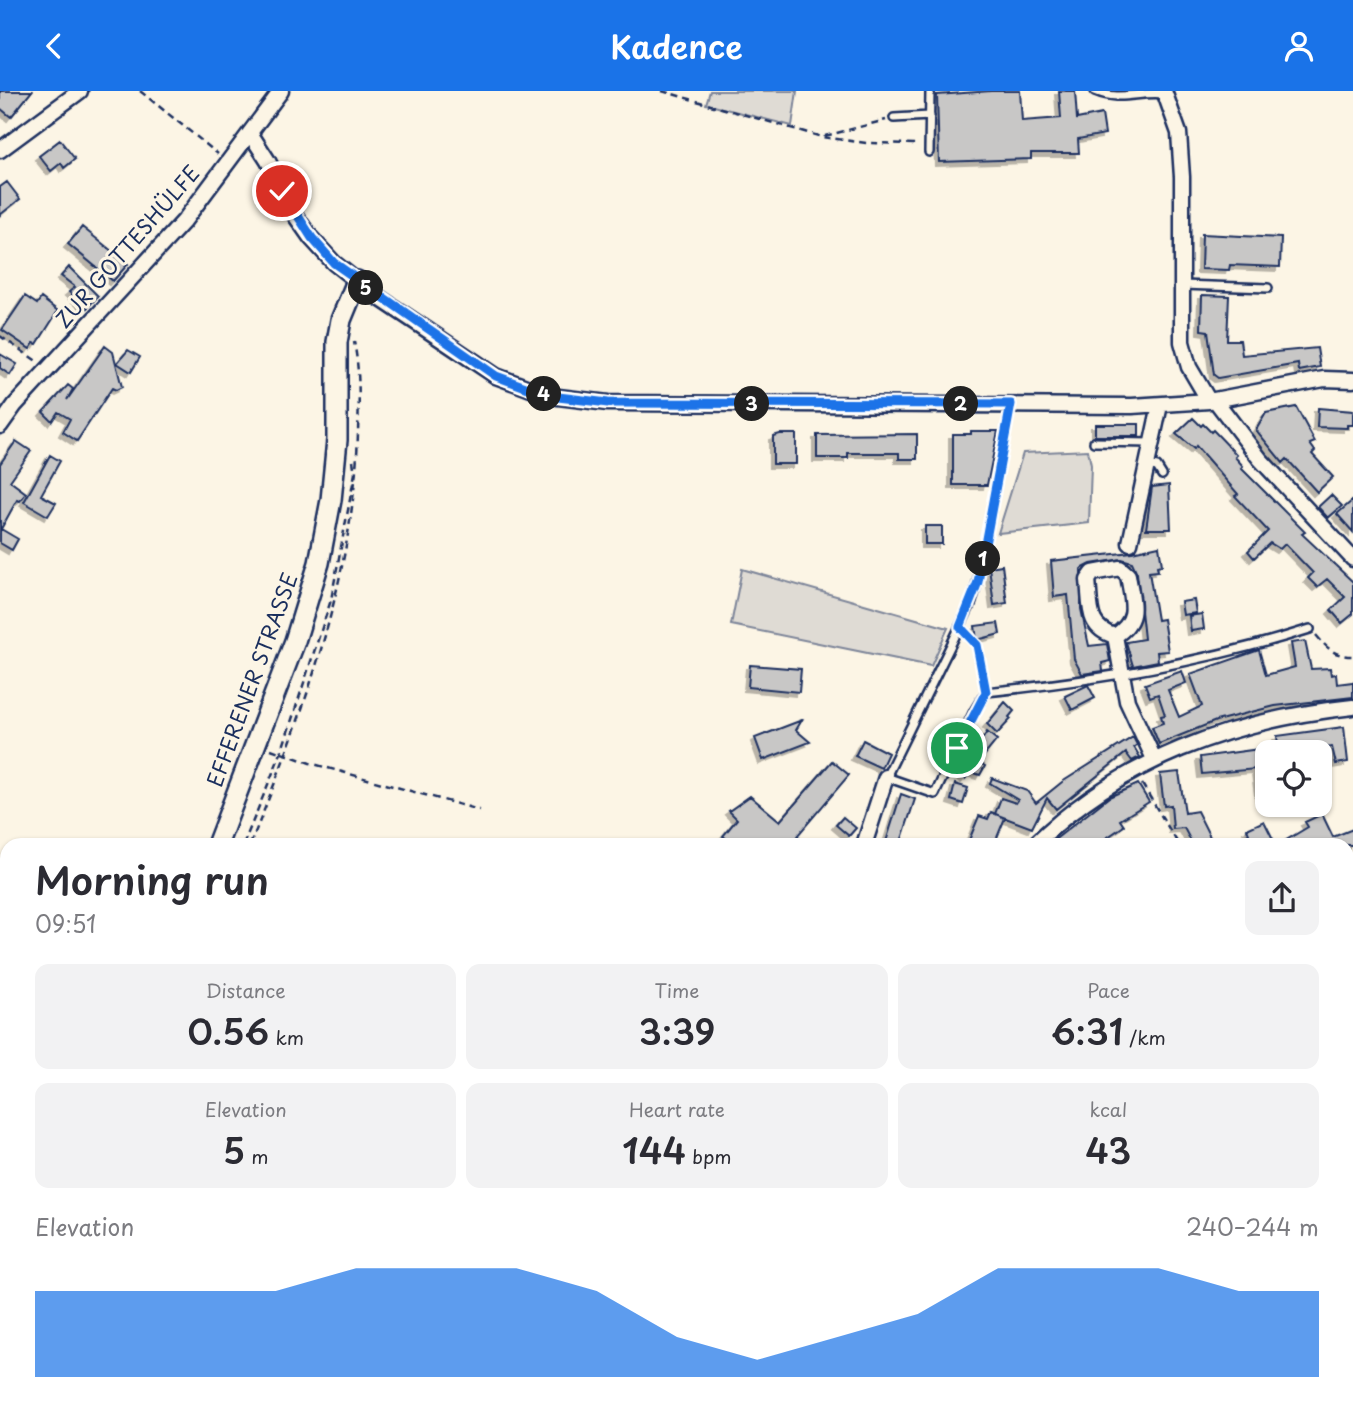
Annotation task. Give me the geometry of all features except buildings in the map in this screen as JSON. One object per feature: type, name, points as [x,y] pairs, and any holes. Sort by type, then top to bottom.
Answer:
[{"type":"street","points":[[0,150],[80,91]]},
{"type":"street","name":"ZUR GOTTESHÜLFE","points":[[0,426],[48,369],[157,252],[229,162],[281,91]]},
{"type":"street","points":[[1165,92],[1178,133],[1182,177],[1182,342],[1189,367],[1260,459],[1353,559]]},
{"type":"street","points":[[250,133],[268,161],[292,211],[334,263],[496,376],[550,396],[608,403],[1160,405],[1212,400],[1324,379],[1353,380]]},
{"type":"street","name":"EFFERENER STRASSE","points":[[220,838],[295,641],[319,563],[331,500],[337,440],[337,342],[341,320],[357,281]]},
{"type":"street","points":[[1130,543],[1160,405]]},
{"type":"street","points":[[1120,568],[1128,575],[1133,612],[1128,627],[1115,636],[1100,632],[1095,625],[1088,580],[1093,573],[1120,568]]},
{"type":"street","points":[[1115,636],[1133,719],[1154,759]]},
{"type":"street","points":[[1041,838],[1061,818],[1133,769],[1189,743],[1254,722],[1353,707]]},
{"type":"street","points":[[866,838],[886,777]]},
{"type":"lane","points":[[929,148],[930,91]]},
{"type":"lane","points":[[1095,91],[1115,98],[1165,92]]},
{"type":"lane","points":[[894,118],[930,116]]},
{"type":"lane","points":[[1182,285],[1268,288]]},
{"type":"lane","points":[[1094,442],[1151,443]]},
{"type":"lane","points":[[1147,465],[1157,467],[1162,475]]},
{"type":"lane","points":[[983,560],[972,602],[886,777],[935,794],[939,791],[974,711],[986,692],[1056,685],[1216,655],[1310,629]]},
{"type":"path","points":[[139,91],[229,162]]},
{"type":"path","points":[[662,91],[822,137],[929,148]]},
{"type":"path","points":[[822,137],[894,118]]},
{"type":"path","points":[[0,336],[48,369]]},
{"type":"path","points":[[983,560],[1011,404]]},
{"type":"path","points":[[960,627],[977,645],[986,692]]},
{"type":"path","points":[[1310,629],[1330,652],[1339,656],[1353,656]]},
{"type":"path","points":[[288,756],[479,810]]},
{"type":"path","points":[[1133,769],[1176,838]]},
{"type":"shaded area","points":[[710,91],[797,91],[792,126],[706,104]]},
{"type":"shaded area","points":[[1088,450],[1091,465],[1089,523],[998,533],[1023,453]]},
{"type":"shaded area","points":[[742,569],[948,628],[931,666],[731,625]]},
{"type":"route","points":[[282,191],[292,211],[334,263],[418,325],[496,376],[550,396],[608,403],[1011,404],[978,582],[960,627],[977,645],[986,692],[957,748]]}]
